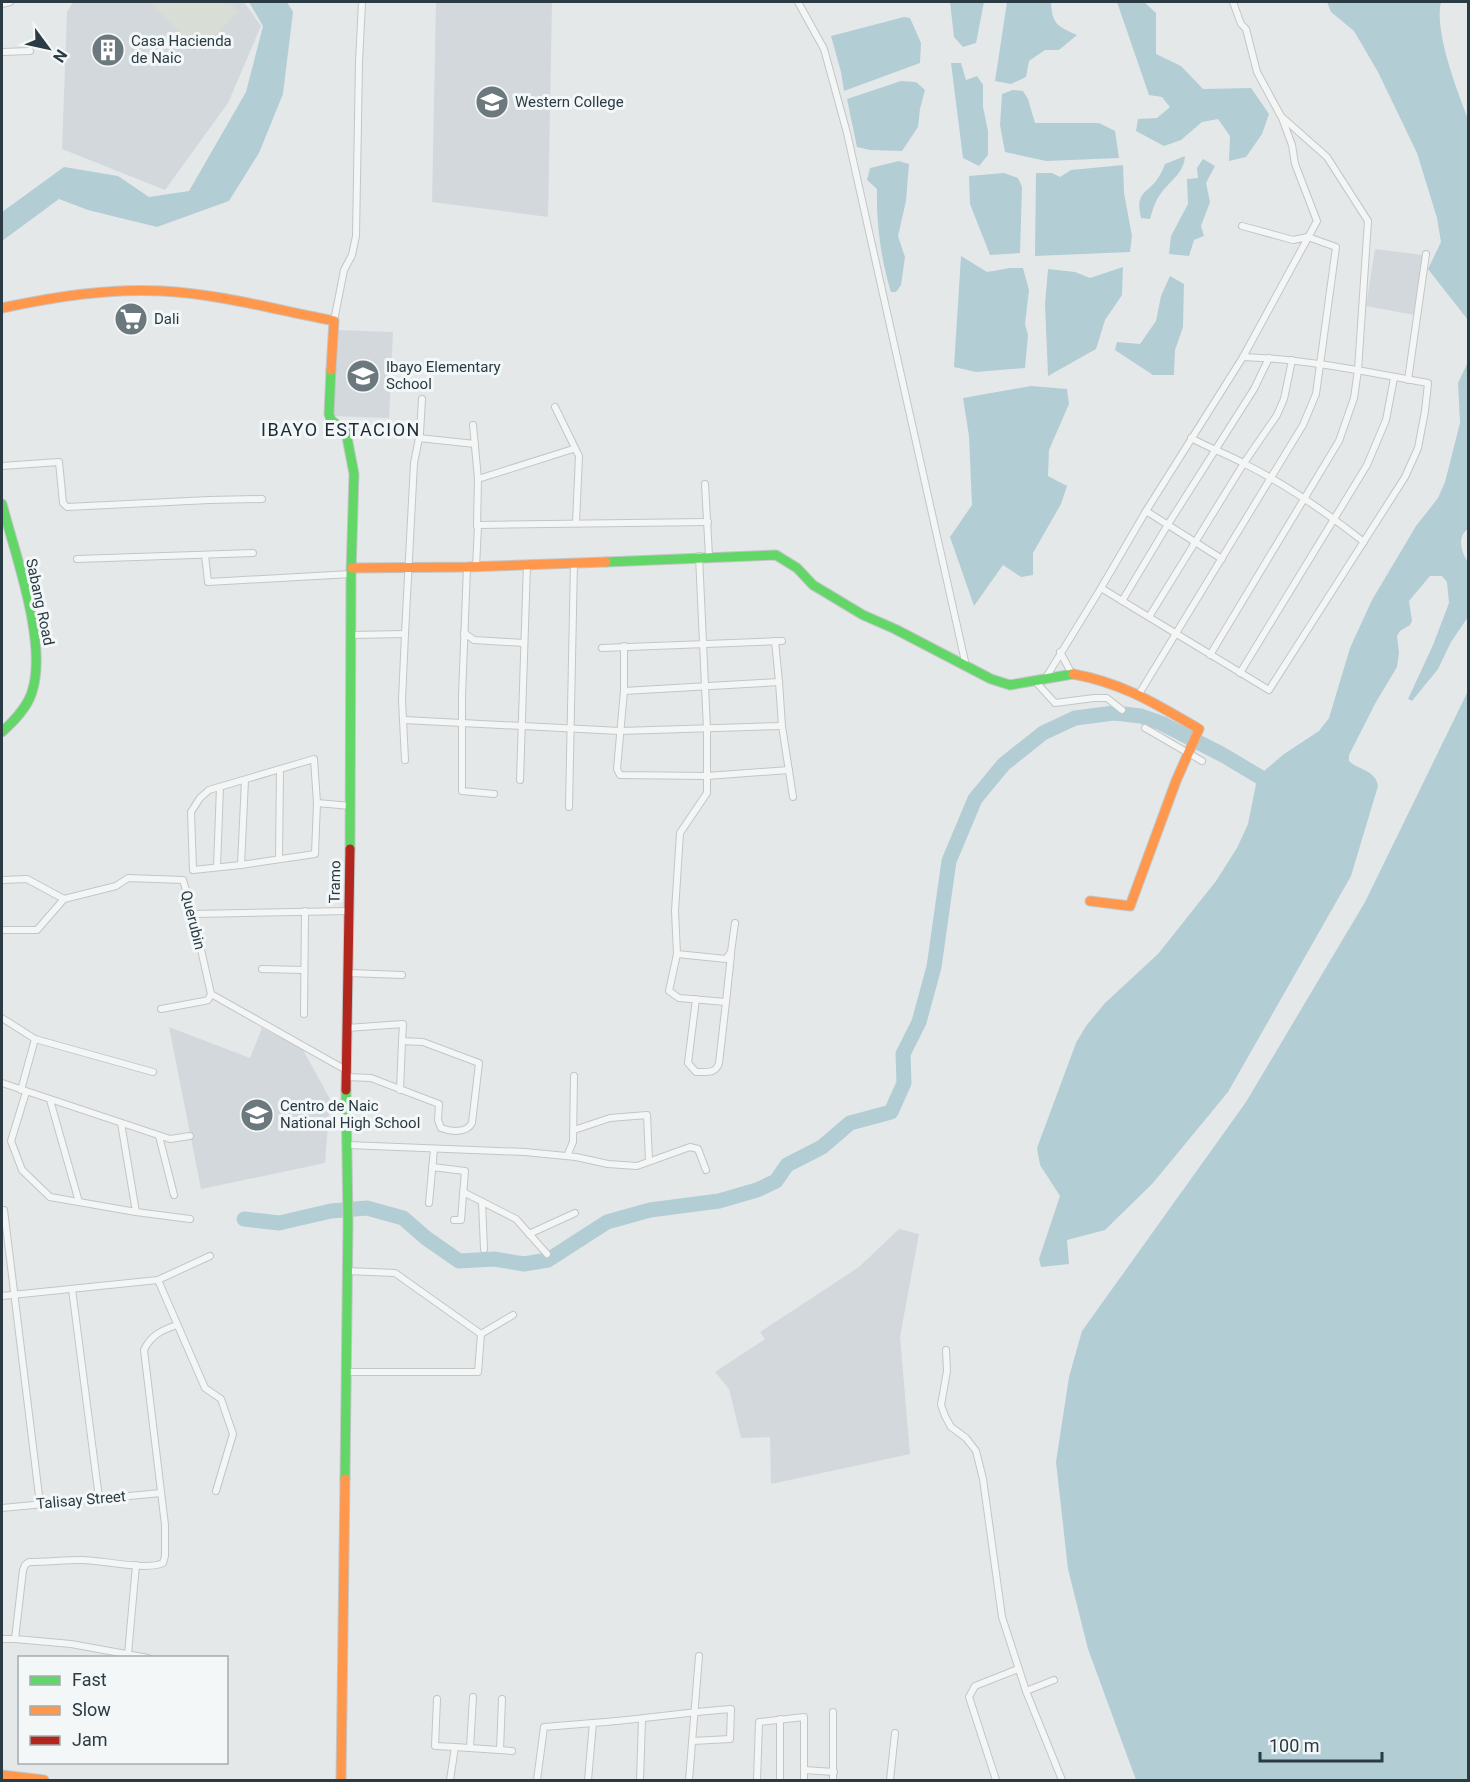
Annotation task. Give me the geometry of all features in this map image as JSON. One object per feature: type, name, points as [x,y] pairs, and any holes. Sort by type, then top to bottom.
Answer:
[{"type":"street","points":[[2,4],[10,2]]},
{"type":"street","points":[[2,308],[53,298],[138,291],[172,292],[334,321],[345,270],[352,255],[356,236],[362,2]]},
{"type":"street","points":[[798,2],[825,49],[847,133],[966,666]]},
{"type":"street","points":[[1040,680],[1101,588],[1191,438],[1243,357],[1317,221],[1295,164],[1292,145],[1282,118],[1257,72],[1246,29],[1241,24],[1233,2]]},
{"type":"street","points":[[2,52],[30,51]]},
{"type":"street","points":[[1210,656],[1339,441],[1354,398],[1358,370],[1368,221],[1327,157],[1282,118]]},
{"type":"street","points":[[1139,694],[1270,479],[1310,410],[1316,394],[1322,364],[1336,247],[1308,237],[1293,240],[1242,226]]},
{"type":"street","points":[[1408,380],[1426,254]]},
{"type":"street","name":"Tramo","points":[[334,321],[329,414],[331,420],[346,432],[354,474],[350,910],[346,1074],[348,1223],[341,1780]]},
{"type":"street","points":[[1101,588],[1269,690],[1405,477],[1418,448],[1428,383],[1322,364],[1243,357]]},
{"type":"street","points":[[1122,601],[1254,389],[1269,358]]},
{"type":"street","points":[[1149,617],[1244,463],[1277,415],[1284,399],[1292,360]]},
{"type":"street","points":[[1240,674],[1357,482],[1375,448],[1386,420],[1394,378]]},
{"type":"street","points":[[405,760],[402,699],[405,634],[414,463],[419,438],[422,399]]},
{"type":"street","points":[[555,407],[573,448],[579,456],[576,523]]},
{"type":"street","points":[[473,425],[478,479],[477,529],[464,633],[462,791],[494,794]]},
{"type":"street","points":[[419,438],[475,444]]},
{"type":"street","points":[[1191,438],[1214,451],[1244,463],[1334,519],[1364,542]]},
{"type":"street","points":[[478,479],[573,448]]},
{"type":"street","points":[[2,466],[59,462],[63,503],[67,507],[262,499]]},
{"type":"street","points":[[705,484],[708,522],[704,556],[703,643],[707,793],[680,833],[675,911],[677,954],[669,991],[675,997],[726,1002]]},
{"type":"street","name":"Sabang Road","points":[[2,504],[34,631],[37,667],[33,691],[21,715],[2,732]]},
{"type":"street","points":[[1146,512],[1222,559]]},
{"type":"street","points":[[477,529],[478,525],[708,522]]},
{"type":"street","points":[[77,559],[253,553]]},
{"type":"street","points":[[205,555],[208,582],[409,567],[471,567],[704,556],[776,555],[797,568],[813,585],[863,615],[991,679],[1010,685],[1072,674],[1100,679],[1139,694],[1199,729],[1130,906],[1090,901]]},
{"type":"street","points":[[569,807],[574,562]]},
{"type":"street","points":[[520,780],[526,564]]},
{"type":"street","points":[[464,633],[474,640],[524,643]]},
{"type":"street","points":[[351,635],[405,634]]},
{"type":"street","points":[[602,648],[778,641],[782,726],[793,797]]},
{"type":"street","points":[[624,646],[624,691],[617,769],[620,776],[707,776],[789,770]]},
{"type":"street","points":[[1060,652],[1072,674]]},
{"type":"street","points":[[1040,680],[1055,703],[1107,698],[1122,710]]},
{"type":"street","points":[[624,691],[779,682]]},
{"type":"street","points":[[404,720],[620,731],[782,726]]},
{"type":"street","points":[[1145,728],[1189,751],[1202,762]]},
{"type":"street","points":[[183,880],[193,870],[315,854],[317,802],[314,759],[209,790],[200,798],[191,812],[193,870]]},
{"type":"street","points":[[279,859],[280,769]]},
{"type":"street","points":[[241,865],[244,780]]},
{"type":"street","points":[[217,867],[220,787]]},
{"type":"street","points":[[317,802],[351,806]]},
{"type":"street","name":"Querubin","points":[[64,899],[117,886],[128,878],[183,880],[211,994]]},
{"type":"street","points":[[2,880],[27,879],[64,899],[37,930],[2,930]]},
{"type":"street","points":[[193,914],[350,910]]},
{"type":"street","points":[[304,1014],[305,911]]},
{"type":"street","points":[[696,999],[688,1063],[696,1072],[712,1072],[718,1067],[735,923]]},
{"type":"street","points":[[677,954],[723,960],[729,957],[731,952]]},
{"type":"street","points":[[262,969],[304,970]]},
{"type":"street","points":[[348,973],[402,975]]},
{"type":"street","points":[[161,1009],[204,1001],[211,994],[346,1074],[371,1078],[439,1104],[439,1125],[443,1129],[465,1130],[471,1126],[479,1064],[423,1042],[402,1041]]},
{"type":"street","points":[[2,1018],[35,1039],[153,1072]]},
{"type":"street","points":[[347,1028],[403,1024],[400,1090]]},
{"type":"street","points":[[35,1039],[11,1141],[22,1170],[50,1197],[190,1219]]},
{"type":"street","points":[[567,1156],[573,1142],[574,1076]]},
{"type":"street","points":[[2,1083],[159,1136],[170,1139],[190,1136]]},
{"type":"street","points":[[50,1100],[79,1202]]},
{"type":"street","points":[[574,1130],[609,1118],[647,1115],[649,1161]]},
{"type":"street","points":[[121,1123],[136,1212]]},
{"type":"street","points":[[159,1136],[174,1195]]},
{"type":"street","points":[[348,1145],[567,1156],[608,1164],[637,1166],[690,1147],[699,1149],[706,1170]]},
{"type":"street","points":[[429,1203],[434,1149]]},
{"type":"street","points":[[432,1167],[465,1171],[461,1220],[454,1220]]},
{"type":"street","points":[[463,1192],[516,1219],[547,1254]]},
{"type":"street","points":[[482,1202],[484,1249]]},
{"type":"street","points":[[4,1210],[40,1504]]},
{"type":"street","points":[[529,1234],[574,1213]]},
{"type":"street","points":[[2,1296],[158,1280],[210,1256]]},
{"type":"street","points":[[347,1271],[395,1273],[481,1334]]},
{"type":"street","points":[[158,1280],[205,1388],[221,1399],[232,1434],[216,1491]]},
{"type":"street","points":[[72,1289],[99,1498]]},
{"type":"street","points":[[481,1334],[513,1315]]},
{"type":"street","points":[[15,1639],[23,1570],[29,1562],[84,1560],[157,1565],[163,1563],[165,1525],[144,1350],[159,1331],[177,1325]]},
{"type":"street","points":[[345,1372],[478,1372],[481,1334]]},
{"type":"street","points":[[946,1350],[947,1371],[941,1405],[951,1427],[966,1438],[976,1451],[983,1479],[1002,1617],[1026,1691],[1062,1780]]},
{"type":"street","name":"Talisay Street","points":[[2,1508],[161,1493]]},
{"type":"street","points":[[128,1654],[136,1564]]},
{"type":"street","points":[[2,1639],[71,1644],[138,1656]]},
{"type":"street","points":[[689,1780],[699,1656]]},
{"type":"street","points":[[996,1780],[969,1697],[975,1686],[1018,1669]]},
{"type":"street","points":[[1026,1691],[1054,1680]]},
{"type":"street","points":[[470,1749],[473,1697]]},
{"type":"street","points":[[437,1699],[435,1746],[512,1751]]},
{"type":"street","points":[[500,1750],[502,1699]]},
{"type":"street","points":[[537,1780],[544,1727],[642,1720],[695,1711],[731,1708],[730,1739],[692,1741]]},
{"type":"street","points":[[833,1712],[833,1780]]},
{"type":"street","points":[[758,1780],[759,1722],[804,1717],[804,1780]]},
{"type":"street","points":[[780,1719],[780,1780]]},
{"type":"street","points":[[640,1780],[642,1720]]},
{"type":"street","points":[[588,1780],[593,1723]]},
{"type":"street","points":[[890,1780],[895,1733]]},
{"type":"street","points":[[450,1780],[455,1747]]},
{"type":"street","points":[[804,1770],[834,1772]]},
{"type":"street","points":[[2,1775],[39,1780]]},
{"type":"shaded area","points":[[73,2],[244,2],[261,26],[228,103],[165,190],[62,149],[67,12]]},
{"type":"shaded area","points":[[150,2],[229,2],[239,12],[198,51]]},
{"type":"shaded area","name":"Western College","points":[[436,2],[552,2],[548,217],[432,202]]},
{"type":"shaded area","points":[[1375,249],[1423,255],[1415,315],[1366,306]]},
{"type":"shaded area","name":"Ibayo Elementary School","points":[[336,330],[393,332],[389,418],[333,416]]},
{"type":"shaded area","name":"Centro de Naic National High School","points":[[169,1027],[250,1058],[262,1028],[302,1048],[330,1099],[325,1163],[201,1189]]},
{"type":"shaded area","points":[[899,1229],[919,1234],[900,1337],[910,1454],[771,1484],[770,1437],[741,1438],[729,1389],[715,1372],[765,1339],[760,1332],[859,1267]]},
{"type":"water","points":[[249,2],[287,2],[293,12],[283,94],[259,153],[229,201],[157,227],[88,210],[59,199],[2,241],[2,212],[64,167],[118,176],[149,197],[189,191],[246,92],[263,26]]},
{"type":"water","points":[[950,2],[984,2],[976,43],[963,47],[954,37]]},
{"type":"water","points":[[1007,2],[1051,2],[1054,20],[1077,35],[1059,50],[1045,50],[1029,61],[1026,77],[1011,84],[995,81]]},
{"type":"water","points":[[1117,2],[1144,2],[1156,13],[1156,54],[1181,66],[1203,89],[1251,88],[1269,114],[1262,134],[1246,157],[1229,161],[1230,136],[1218,119],[1202,122],[1181,140],[1164,146],[1136,131],[1138,119],[1157,118],[1170,107],[1162,97],[1149,95]]},
{"type":"water","points":[[1327,2],[1441,2],[1441,29],[1444,45],[1468,119],[1468,320],[1428,269],[1441,242],[1437,218],[1417,153],[1378,72],[1354,31],[1331,12]]},
{"type":"water","points":[[904,17],[910,18],[921,43],[920,63],[844,91],[831,36]]},
{"type":"water","points":[[951,63],[961,63],[966,80],[977,76],[983,85],[988,155],[979,166],[963,158]]},
{"type":"water","points":[[901,81],[916,82],[925,90],[918,127],[902,151],[870,150],[857,147],[847,99]]},
{"type":"water","points":[[1013,90],[1023,91],[1028,99],[1035,123],[1099,123],[1115,131],[1119,158],[1046,161],[1005,152],[1000,125],[1002,94]]},
{"type":"water","points":[[1185,156],[1180,172],[1162,192],[1154,205],[1150,219],[1141,218],[1140,202],[1143,194],[1158,178],[1165,164]]},
{"type":"water","points":[[1203,159],[1215,166],[1206,183],[1210,202],[1201,226],[1204,236],[1194,240],[1189,256],[1169,254],[1171,236],[1188,204],[1187,179],[1198,178],[1197,168]]},
{"type":"water","points":[[899,161],[909,164],[906,201],[898,236],[905,257],[901,285],[896,292],[891,292],[880,241],[877,189],[867,180],[870,168]]},
{"type":"water","points":[[1123,165],[1124,193],[1132,236],[1130,252],[1035,256],[1036,173],[1052,173],[1060,177],[1071,170]]},
{"type":"water","points":[[1004,173],[1018,178],[1022,187],[1020,253],[990,255],[970,204],[969,176]]},
{"type":"water","points":[[961,256],[987,272],[1023,268],[1029,290],[1025,324],[1028,335],[1025,368],[976,372],[954,367]]},
{"type":"water","points":[[1123,267],[1122,295],[1105,320],[1096,349],[1048,376],[1045,304],[1048,269],[1075,272],[1090,278]]},
{"type":"water","points":[[1170,276],[1184,284],[1183,327],[1175,350],[1174,375],[1153,375],[1115,350],[1117,342],[1140,344],[1156,321],[1161,296]]},
{"type":"water","points":[[1468,362],[1468,529],[1462,536],[1461,544],[1468,562],[1468,617],[1451,642],[1438,669],[1412,701],[1408,699],[1449,603],[1447,582],[1442,576],[1430,576],[1409,601],[1412,621],[1397,636],[1399,653],[1397,667],[1349,755],[1349,761],[1370,773],[1378,786],[1351,876],[1228,1092],[1153,1183],[1105,1230],[1067,1240],[1069,1264],[1041,1267],[1039,1259],[1060,1196],[1040,1165],[1037,1148],[1076,1043],[1086,1026],[1105,1003],[1158,954],[1216,881],[1237,848],[1248,824],[1256,784],[1264,771],[1284,754],[1319,731],[1329,718],[1350,648],[1372,600],[1416,526],[1438,498],[1445,482],[1460,423],[1458,383]]},
{"type":"water","points":[[1031,386],[1067,389],[1069,404],[1049,450],[1048,476],[1067,486],[1061,504],[1033,553],[1033,575],[1021,577],[1003,565],[974,606],[950,537],[972,505],[969,436],[963,398]]},
{"type":"water","points":[[1468,691],[1468,1780],[1136,1780],[1088,1649],[1068,1569],[1056,1462],[1069,1377],[1082,1331],[1246,1102],[1365,902]]},
{"type":"waterway","points":[[244,1219],[279,1223],[331,1211],[367,1208],[403,1218],[426,1238],[459,1261],[494,1259],[524,1264],[548,1260],[607,1222],[650,1210],[719,1201],[757,1190],[776,1181],[787,1165],[822,1147],[850,1123],[891,1112],[904,1083],[903,1054],[919,1022],[934,967],[949,861],[975,799],[1004,764],[1043,733],[1075,718],[1114,713],[1141,716],[1161,723],[1260,777]]},
{"type":"traffic: fast","points":[[331,370],[329,414],[331,420],[346,432],[354,474],[351,574],[350,849]]},
{"type":"traffic: fast","points":[[2,504],[28,598],[36,649],[36,672],[30,698],[20,714],[2,732]]},
{"type":"traffic: fast","points":[[606,562],[776,555],[797,568],[813,585],[863,615],[991,679],[1010,685],[1073,674]]},
{"type":"traffic: fast","points":[[345,1479],[348,1223],[346,1090]]},
{"type":"traffic: slow","points":[[2,308],[61,297],[142,290],[227,299],[334,321],[331,370]]},
{"type":"traffic: slow","points":[[352,568],[606,562]]},
{"type":"traffic: slow","points":[[1073,674],[1124,689],[1199,729],[1176,781],[1130,906],[1090,901]]},
{"type":"traffic: slow","points":[[341,1780],[345,1479]]},
{"type":"traffic: slow","points":[[2,1775],[44,1780]]},
{"type":"traffic: jam","points":[[346,1090],[350,849]]},
{"type":"place","name":"Casa Hacienda de Naic","points":[[108,50]]},
{"type":"place","name":"Western College","points":[[492,102]]},
{"type":"place","name":"Dali","points":[[131,319]]},
{"type":"place","name":"Ibayo Elementary School","points":[[363,376]]},
{"type":"place","name":"Centro de Naic National High School","points":[[257,1115]]},
{"type":"district","name":"IBAYO ESTACION","points":[[341,429]]}]
